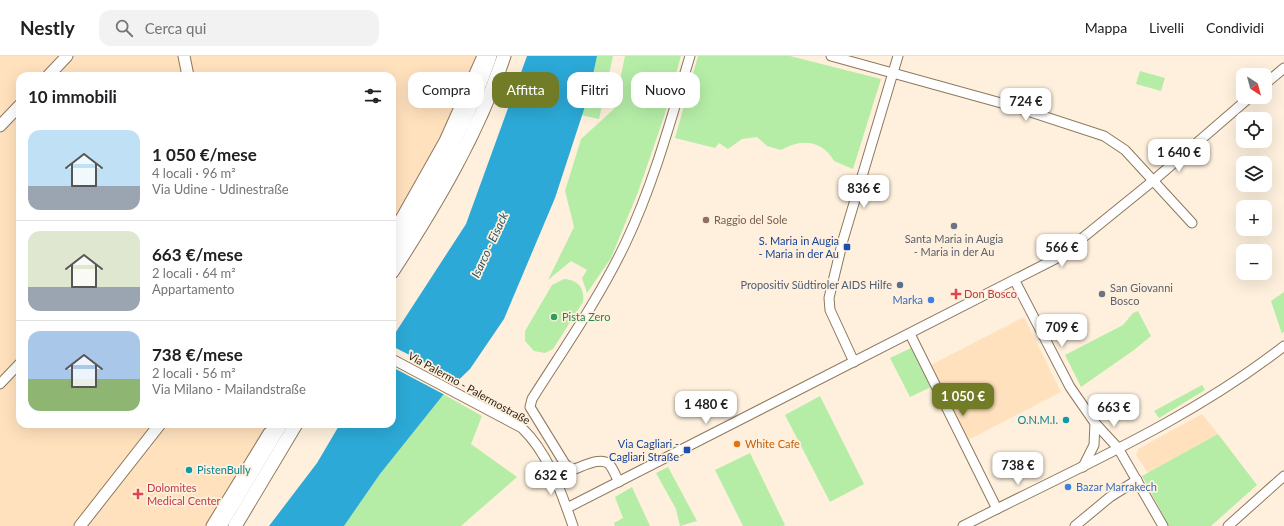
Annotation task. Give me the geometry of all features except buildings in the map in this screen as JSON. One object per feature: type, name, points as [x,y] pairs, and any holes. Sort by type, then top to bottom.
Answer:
[{"type":"highway","points":[[396,244],[417,211],[443,163],[466,115],[490,56]]},
{"type":"highway","points":[[396,266],[428,217],[458,162],[479,121],[504,56]]},
{"type":"highway","points":[[220,526],[279,428]]},
{"type":"highway","points":[[234,526],[294,428]]},
{"type":"main road","points":[[52,72],[66,56]]},
{"type":"main road","points":[[184,56],[187,72]]},
{"type":"main road","points":[[396,228],[446,142],[483,56]]},
{"type":"main road","points":[[0,126],[16,109]]},
{"type":"main road","points":[[80,526],[157,428]]},
{"type":"main road","points":[[212,526],[272,428]]},
{"type":"street","points":[[619,482],[609,464],[603,461],[595,462],[572,470],[565,464],[530,407],[532,399],[601,290],[627,241],[654,173],[690,56]]},
{"type":"street","points":[[831,56],[1012,106],[1104,136],[1125,150],[1192,223]]},
{"type":"street","points":[[854,362],[830,310],[829,298],[843,240],[898,56]]},
{"type":"street","points":[[1272,78],[1284,68]]},
{"type":"street","points":[[567,508],[1059,258],[1154,180],[1242,104]]},
{"type":"street","points":[[1015,281],[1070,387],[1094,423],[1118,448],[1163,526]]},
{"type":"street","points":[[910,334],[997,509]]},
{"type":"street","points":[[963,526],[1083,467],[1188,412],[1251,372],[1284,346]]},
{"type":"street","name":"Via Palermo - Palermostraße","points":[[396,361],[522,428],[532,437],[542,452],[567,508],[573,526]]},
{"type":"street","points":[[0,384],[16,367]]},
{"type":"street","points":[[1083,467],[1094,445],[1094,423]]},
{"type":"street","points":[[1228,526],[1284,476]]},
{"type":"street","points":[[1075,526],[1110,497],[1137,480]]},
{"type":"shaded area","points":[[0,56],[478,56],[471,72],[408,72],[408,108],[456,108],[442,141],[396,221],[396,72],[16,72],[16,428],[266,428],[206,526],[0,526]]},
{"type":"shaded area","points":[[1024,317],[1061,392],[968,440],[931,365]]},
{"type":"shaded area","points":[[1202,414],[1218,434],[1148,473],[1136,455],[1138,449]]},
{"type":"green space","points":[[597,56],[613,56],[609,72],[594,72]]},
{"type":"green space","points":[[625,56],[681,56],[677,72],[631,72],[631,108],[667,108],[638,192],[611,258],[587,293],[582,278],[587,270],[571,261],[548,280],[574,227],[565,191],[581,139],[614,108],[623,108],[623,72],[622,72]]},
{"type":"green space","points":[[698,56],[790,56],[881,79],[853,169],[834,161],[824,149],[810,143],[796,144],[781,150],[767,146],[757,137],[742,139],[728,149],[719,143],[715,148],[675,138],[683,108],[700,108],[700,72],[694,72]]},
{"type":"green space","points":[[1140,71],[1165,78],[1161,91],[1136,84]]},
{"type":"green space","points":[[584,108],[601,108],[599,119],[581,115]]},
{"type":"green space","name":"Pista Zero","points":[[564,279],[573,281],[580,286],[583,293],[583,302],[553,349],[545,353],[534,351],[525,341],[525,331],[552,285]]},
{"type":"green space","points":[[1284,292],[1284,331],[1282,334],[1271,301]]},
{"type":"green space","points":[[1138,311],[1151,336],[1134,350],[1081,387],[1065,355],[1123,325],[1133,313]]},
{"type":"green space","points":[[911,348],[931,387],[910,397],[890,358]]},
{"type":"green space","points":[[1202,385],[1205,390],[1159,418],[1154,411]]},
{"type":"green space","points":[[443,394],[482,416],[471,444],[517,477],[461,526],[344,526],[380,474]]},
{"type":"green space","points":[[820,396],[864,484],[830,502],[785,415]]},
{"type":"green space","points":[[1218,434],[1257,485],[1211,526],[1169,526],[1142,476]]},
{"type":"green space","points":[[750,453],[785,525],[783,526],[743,526],[715,470]]},
{"type":"green space","points":[[668,467],[697,521],[680,526],[676,509],[656,473]]},
{"type":"green space","points":[[632,487],[650,526],[615,526],[614,523],[623,518],[615,497]]},
{"type":"water","name":"Isarco - Eisack","points":[[527,56],[597,56],[594,72],[567,72],[567,108],[584,108],[555,198],[504,319],[470,369],[443,395],[380,474],[344,526],[269,526],[317,463],[338,428],[396,428],[396,332],[466,224],[508,108],[559,108],[559,72],[521,72]]},
{"type":"pier","points":[[396,348],[460,381],[445,395],[396,369]]},
{"type":"place","name":"Raggio del Sole","points":[[706,220]]},
{"type":"place","name":"Santa Maria in Augia - Maria in der Au","points":[[954,226]]},
{"type":"place","name":"S. Maria in Augia - Maria in der Au","points":[[847,247]]},
{"type":"place","name":"Propositiv Südtiroler AIDS Hilfe","points":[[900,285]]},
{"type":"place","name":"Don Bosco","points":[[956,294]]},
{"type":"place","name":"San Giovanni Bosco","points":[[1102,294]]},
{"type":"place","name":"Marka","points":[[931,300]]},
{"type":"place","name":"Pista Zero","points":[[554,317]]},
{"type":"place","name":"O.N.M.I.","points":[[1066,420]]},
{"type":"place","name":"White Cafe","points":[[737,444]]},
{"type":"place","name":"Via Cagliari - Cagliari Straße","points":[[687,450]]},
{"type":"place","name":"PistenBully","points":[[189,470]]},
{"type":"place","name":"Bazar Marrakech","points":[[1068,487]]},
{"type":"place","name":"Dolomites Medical Center","points":[[138,494]]}]
